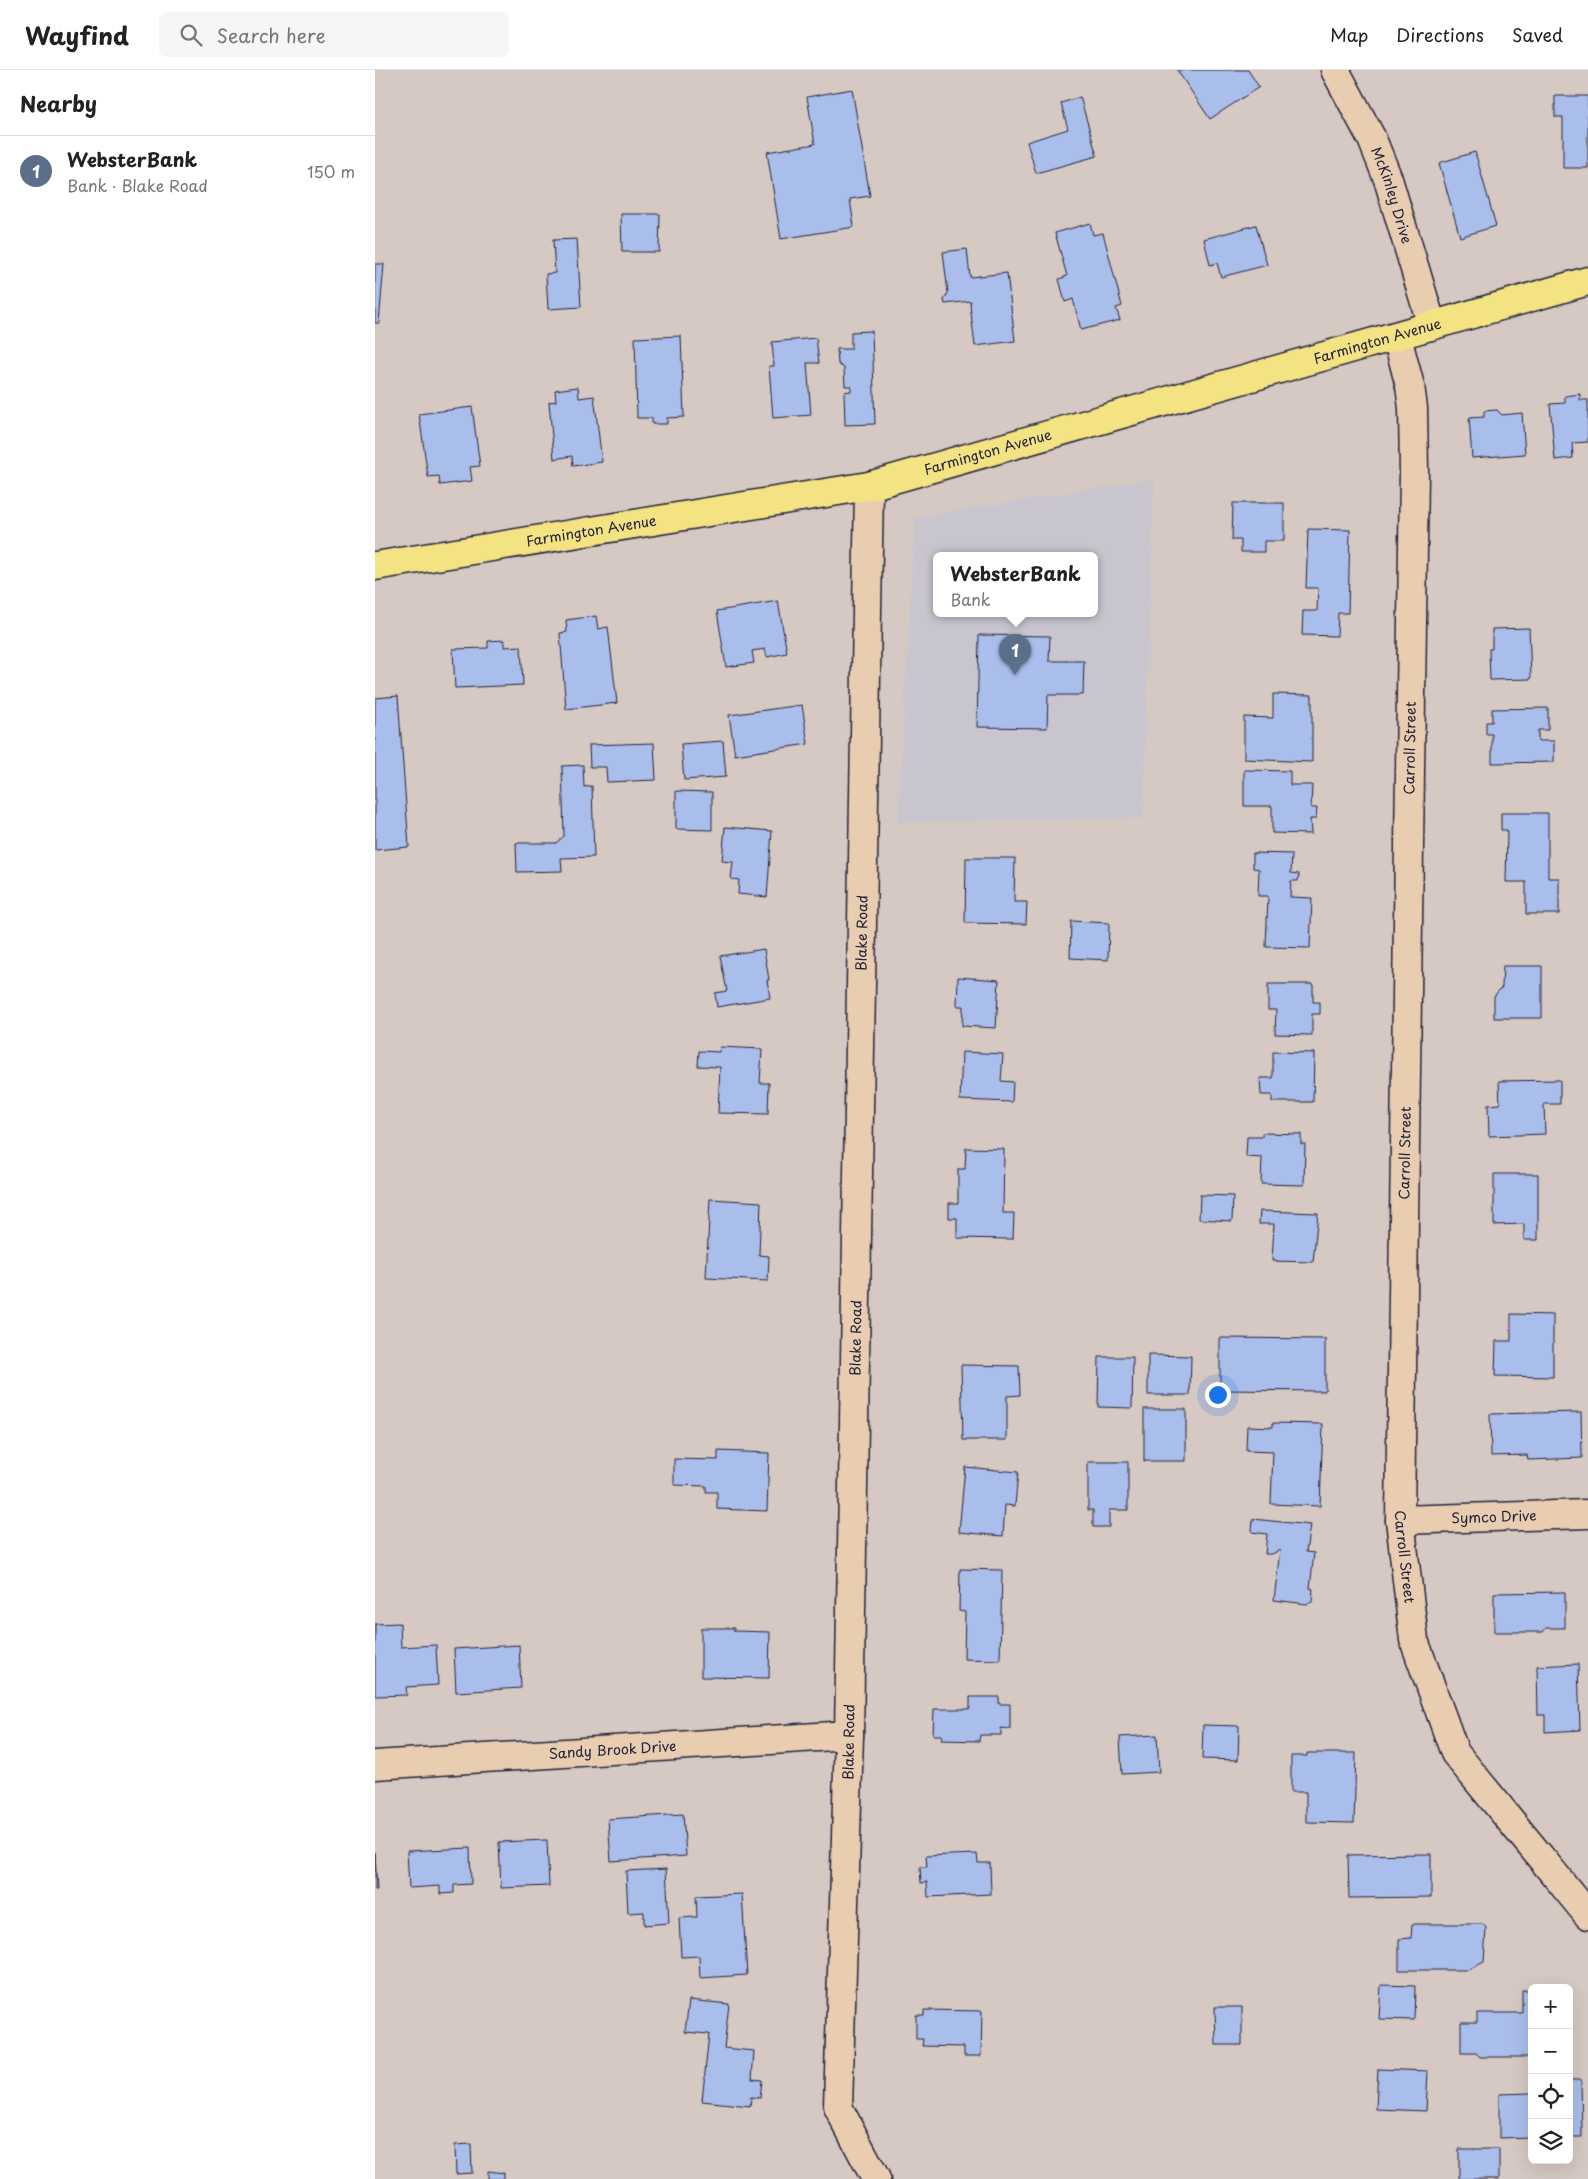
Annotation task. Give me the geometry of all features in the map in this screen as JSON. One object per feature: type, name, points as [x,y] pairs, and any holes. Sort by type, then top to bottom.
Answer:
[{"type":"main road","name":"Farmington Avenue","points":[[375,566],[869,486],[1588,281]]},
{"type":"street","name":"McKinley Drive","points":[[1335,70],[1372,139],[1388,179],[1432,326]]},
{"type":"street","name":"Carroll Street","points":[[1397,337],[1410,386],[1413,408],[1414,472],[1400,1520],[1414,1640],[1455,1753],[1588,1915]]},
{"type":"street","name":"Blake Road","points":[[869,486],[849,1735],[838,2107],[876,2179]]},
{"type":"street","name":"Symco Drive","points":[[1400,1520],[1588,1514]]},
{"type":"street","name":"Sandy Brook Drive","points":[[375,1765],[849,1735]]},
{"type":"shaded area","points":[[1154,479],[1143,818],[898,822],[915,517]]},
{"type":"building","points":[[1177,70],[1248,70],[1259,87],[1210,119]]},
{"type":"building","points":[[852,89],[870,196],[850,199],[854,227],[781,239],[767,152],[815,144],[807,97]]},
{"type":"building","points":[[1555,96],[1588,96],[1588,168],[1563,168],[1563,117],[1555,117]]},
{"type":"building","points":[[1080,97],[1097,156],[1036,173],[1027,142],[1068,129],[1061,103]]},
{"type":"building","points":[[1475,152],[1496,226],[1460,237],[1439,163]]},
{"type":"building","points":[[621,214],[660,214],[659,252],[622,252]]},
{"type":"building","points":[[1090,223],[1093,235],[1103,233],[1122,306],[1116,308],[1120,320],[1081,330],[1073,299],[1065,302],[1059,279],[1067,276],[1055,233]]},
{"type":"building","points":[[1256,225],[1267,265],[1221,277],[1217,263],[1210,265],[1204,239]]},
{"type":"building","points":[[577,239],[581,307],[548,309],[546,274],[555,273],[553,240]]},
{"type":"building","points":[[967,249],[970,277],[1007,273],[1015,341],[975,346],[971,301],[945,304],[944,300],[948,293],[943,252]]},
{"type":"building","points":[[375,264],[384,264],[379,323],[375,323]]},
{"type":"building","points":[[872,331],[875,424],[845,425],[844,392],[851,391],[851,386],[845,386],[844,368],[838,364],[837,349],[851,349],[851,332]]},
{"type":"building","points":[[681,336],[684,417],[667,418],[667,424],[652,424],[652,418],[637,418],[635,338]]},
{"type":"building","points":[[816,338],[819,363],[807,363],[811,415],[773,418],[769,366],[774,366],[772,342]]},
{"type":"building","points":[[578,387],[579,398],[594,396],[602,462],[573,466],[572,456],[554,459],[549,402],[556,401],[555,390]]},
{"type":"building","points":[[1580,394],[1580,400],[1588,400],[1588,442],[1572,443],[1573,458],[1555,460],[1550,404],[1565,403],[1565,396]]},
{"type":"building","points":[[472,407],[480,466],[470,467],[472,481],[440,485],[439,476],[428,477],[419,414]]},
{"type":"building","points":[[1497,410],[1502,415],[1522,413],[1525,454],[1472,458],[1469,418],[1484,417],[1484,411]]},
{"type":"building","points":[[1233,503],[1284,503],[1284,541],[1264,541],[1264,552],[1241,552],[1241,540],[1232,540]]},
{"type":"building","points":[[1308,529],[1350,530],[1348,613],[1338,613],[1337,636],[1302,635],[1303,611],[1317,611],[1318,588],[1306,588]]},
{"type":"building","points":[[778,601],[787,653],[767,657],[765,649],[752,651],[754,663],[726,667],[717,611]]},
{"type":"building","points":[[596,616],[598,629],[608,627],[617,703],[566,709],[560,633],[567,632],[566,620]]},
{"type":"building","points":[[1529,628],[1531,679],[1490,680],[1489,649],[1492,649],[1492,629]]},
{"type":"building","points":[[979,635],[1050,636],[1049,661],[1084,661],[1083,695],[1048,695],[1047,728],[977,727]]},
{"type":"building","points":[[504,640],[504,647],[521,646],[523,685],[455,688],[453,649],[488,648],[488,641]]},
{"type":"building","points":[[1273,694],[1312,695],[1312,762],[1244,759],[1244,717],[1273,718]]},
{"type":"building","points":[[398,696],[409,847],[375,850],[375,698]]},
{"type":"building","points":[[802,705],[808,744],[735,755],[729,715]]},
{"type":"building","points":[[1548,708],[1548,730],[1538,730],[1538,741],[1554,741],[1554,762],[1492,763],[1492,734],[1486,734],[1486,722],[1492,722],[1492,709]]},
{"type":"building","points":[[723,741],[726,777],[684,780],[681,744]]},
{"type":"building","points":[[654,743],[656,780],[607,782],[606,767],[590,767],[589,745]]},
{"type":"building","points":[[583,765],[584,787],[592,786],[594,857],[561,858],[562,871],[517,872],[516,843],[556,843],[564,836],[562,766]]},
{"type":"building","points":[[1244,770],[1290,771],[1290,785],[1312,785],[1311,808],[1317,808],[1316,819],[1310,819],[1311,834],[1272,833],[1272,806],[1244,806]]},
{"type":"building","points":[[676,791],[712,792],[712,830],[676,829]]},
{"type":"building","points":[[1501,813],[1548,813],[1548,878],[1559,878],[1559,914],[1526,914],[1526,882],[1506,882],[1507,830],[1501,830]]},
{"type":"building","points":[[725,827],[772,831],[767,897],[738,894],[739,880],[731,879],[733,862],[722,861]]},
{"type":"building","points":[[1253,853],[1292,854],[1291,873],[1299,874],[1298,881],[1291,881],[1290,897],[1312,898],[1310,948],[1266,947],[1268,896],[1258,896],[1259,869],[1253,868]]},
{"type":"building","points":[[966,858],[1015,858],[1014,902],[1027,902],[1026,924],[965,923]]},
{"type":"building","points":[[1071,921],[1109,923],[1108,960],[1070,958]]},
{"type":"building","points":[[764,949],[770,998],[717,1007],[715,993],[727,991],[720,956]]},
{"type":"building","points":[[1503,966],[1542,966],[1542,1018],[1494,1018],[1494,996],[1502,987]]},
{"type":"building","points":[[958,977],[999,980],[996,1028],[962,1026],[963,1006],[957,1006]]},
{"type":"building","points":[[1268,984],[1313,984],[1313,1002],[1320,1002],[1320,1014],[1312,1014],[1312,1035],[1275,1034],[1276,1010],[1268,1010]]},
{"type":"building","points":[[720,1047],[762,1049],[760,1083],[769,1083],[768,1114],[718,1113],[720,1067],[698,1066],[699,1051],[719,1052]]},
{"type":"building","points":[[962,1052],[1003,1054],[1001,1081],[1013,1082],[1012,1102],[960,1100]]},
{"type":"building","points":[[1273,1052],[1314,1053],[1313,1102],[1272,1102],[1272,1095],[1261,1095],[1260,1078],[1273,1078]]},
{"type":"building","points":[[1560,1080],[1560,1104],[1544,1104],[1545,1134],[1489,1136],[1488,1105],[1500,1104],[1499,1081]]},
{"type":"building","points":[[1262,1133],[1301,1134],[1301,1144],[1305,1144],[1304,1185],[1261,1184],[1262,1158],[1246,1157],[1247,1137],[1262,1137]]},
{"type":"building","points":[[966,1148],[1004,1149],[1003,1213],[1014,1213],[1013,1239],[957,1238],[957,1218],[949,1218],[949,1203],[958,1203],[958,1169],[965,1169]]},
{"type":"building","points":[[1494,1174],[1538,1174],[1538,1240],[1524,1240],[1524,1224],[1494,1225]]},
{"type":"building","points":[[1200,1195],[1233,1196],[1232,1221],[1199,1219]]},
{"type":"building","points":[[710,1199],[761,1202],[759,1255],[769,1256],[768,1281],[706,1278]]},
{"type":"building","points":[[1260,1211],[1318,1213],[1313,1262],[1272,1261],[1274,1224],[1259,1224]]},
{"type":"building","points":[[1511,1314],[1553,1315],[1553,1377],[1495,1376],[1496,1341],[1511,1341]]},
{"type":"building","points":[[1220,1338],[1325,1339],[1325,1391],[1220,1390]]},
{"type":"building","points":[[1148,1355],[1191,1356],[1190,1395],[1148,1395]]},
{"type":"building","points":[[1099,1357],[1133,1357],[1132,1408],[1098,1407]]},
{"type":"building","points":[[961,1365],[1019,1366],[1020,1395],[1007,1396],[1007,1440],[963,1440]]},
{"type":"building","points":[[1144,1409],[1186,1409],[1186,1461],[1144,1461]]},
{"type":"building","points":[[1581,1412],[1582,1458],[1528,1460],[1527,1455],[1491,1456],[1490,1414]]},
{"type":"building","points":[[1273,1423],[1323,1424],[1320,1506],[1271,1504],[1273,1452],[1246,1451],[1247,1426],[1273,1427]]},
{"type":"building","points":[[718,1451],[769,1453],[767,1511],[717,1509],[717,1492],[706,1492],[706,1486],[674,1485],[674,1459],[718,1460]]},
{"type":"building","points":[[1088,1462],[1128,1462],[1128,1510],[1109,1510],[1109,1527],[1093,1527],[1093,1510],[1088,1510]]},
{"type":"building","points":[[965,1467],[1018,1472],[1015,1506],[1005,1505],[1003,1536],[959,1532]]},
{"type":"building","points":[[1253,1519],[1310,1525],[1306,1552],[1314,1553],[1310,1588],[1313,1589],[1312,1602],[1307,1604],[1274,1600],[1280,1550],[1272,1554],[1265,1554],[1267,1534],[1252,1532]]},
{"type":"building","points":[[960,1569],[1002,1570],[1000,1660],[964,1659],[965,1612],[959,1611]]},
{"type":"building","points":[[1565,1592],[1565,1628],[1546,1628],[1543,1632],[1494,1632],[1494,1593]]},
{"type":"building","points":[[400,1623],[401,1647],[436,1645],[438,1685],[406,1687],[407,1695],[375,1696],[375,1624]]},
{"type":"building","points":[[701,1628],[734,1628],[734,1631],[770,1632],[769,1678],[701,1677]]},
{"type":"building","points":[[519,1645],[521,1688],[456,1692],[454,1649]]},
{"type":"building","points":[[1578,1664],[1580,1730],[1545,1732],[1545,1715],[1538,1715],[1537,1666]]},
{"type":"building","points":[[970,1697],[999,1697],[999,1704],[1010,1704],[1010,1729],[1001,1728],[1001,1735],[980,1735],[979,1741],[941,1740],[942,1735],[933,1735],[934,1709],[970,1709]]},
{"type":"building","points":[[1203,1725],[1239,1726],[1238,1760],[1202,1759]]},
{"type":"building","points":[[1157,1735],[1159,1772],[1122,1774],[1120,1737]]},
{"type":"building","points":[[1307,1753],[1356,1753],[1354,1823],[1306,1822],[1306,1792],[1291,1792],[1291,1756],[1307,1756]]},
{"type":"building","points":[[683,1814],[686,1856],[611,1861],[608,1819]]},
{"type":"building","points":[[547,1840],[549,1886],[501,1888],[499,1842]]},
{"type":"building","points":[[470,1848],[471,1884],[454,1885],[454,1893],[440,1894],[440,1886],[409,1888],[407,1851]]},
{"type":"building","points":[[375,1852],[377,1890],[375,1890]]},
{"type":"building","points":[[977,1854],[978,1863],[990,1863],[991,1894],[928,1897],[927,1882],[921,1883],[920,1867],[927,1867],[926,1856]]},
{"type":"building","points":[[1431,1854],[1431,1897],[1349,1898],[1348,1855]]},
{"type":"building","points":[[666,1869],[669,1923],[644,1925],[644,1912],[628,1913],[626,1871]]},
{"type":"building","points":[[742,1894],[747,1975],[700,1978],[699,1956],[681,1957],[679,1918],[697,1917],[696,1896]]},
{"type":"building","points":[[1412,1924],[1483,1924],[1486,1928],[1484,1962],[1468,1970],[1399,1970],[1399,1939],[1411,1938]]},
{"type":"building","points":[[1381,1985],[1415,1986],[1414,2020],[1379,2019]]},
{"type":"building","points":[[1522,1990],[1528,1990],[1528,2057],[1480,2057],[1476,2053],[1461,2053],[1461,2022],[1477,2022],[1477,2013],[1522,2013]]},
{"type":"building","points":[[689,2000],[729,2004],[724,2048],[754,2051],[752,2079],[762,2080],[760,2098],[751,2097],[750,2106],[702,2101],[709,2034],[685,2032]]},
{"type":"building","points":[[1215,2007],[1242,2007],[1242,2045],[1216,2045]]},
{"type":"building","points":[[924,2010],[982,2011],[981,2056],[964,2056],[964,2047],[922,2046],[923,2039],[916,2039],[916,2015],[924,2015]]},
{"type":"building","points":[[1378,2069],[1428,2071],[1426,2111],[1376,2109]]},
{"type":"building","points":[[1573,2080],[1581,2080],[1582,2137],[1573,2137]]},
{"type":"building","points":[[1528,2093],[1528,2137],[1499,2138],[1499,2094]]},
{"type":"building","points":[[471,2144],[472,2173],[456,2174],[455,2145]]},
{"type":"building","points":[[1459,2149],[1499,2149],[1499,2179],[1459,2179]]},
{"type":"building","points":[[488,2171],[504,2173],[504,2179],[488,2179]]},
{"type":"place","name":"WebsterBank","points":[[1015,675]]}]
